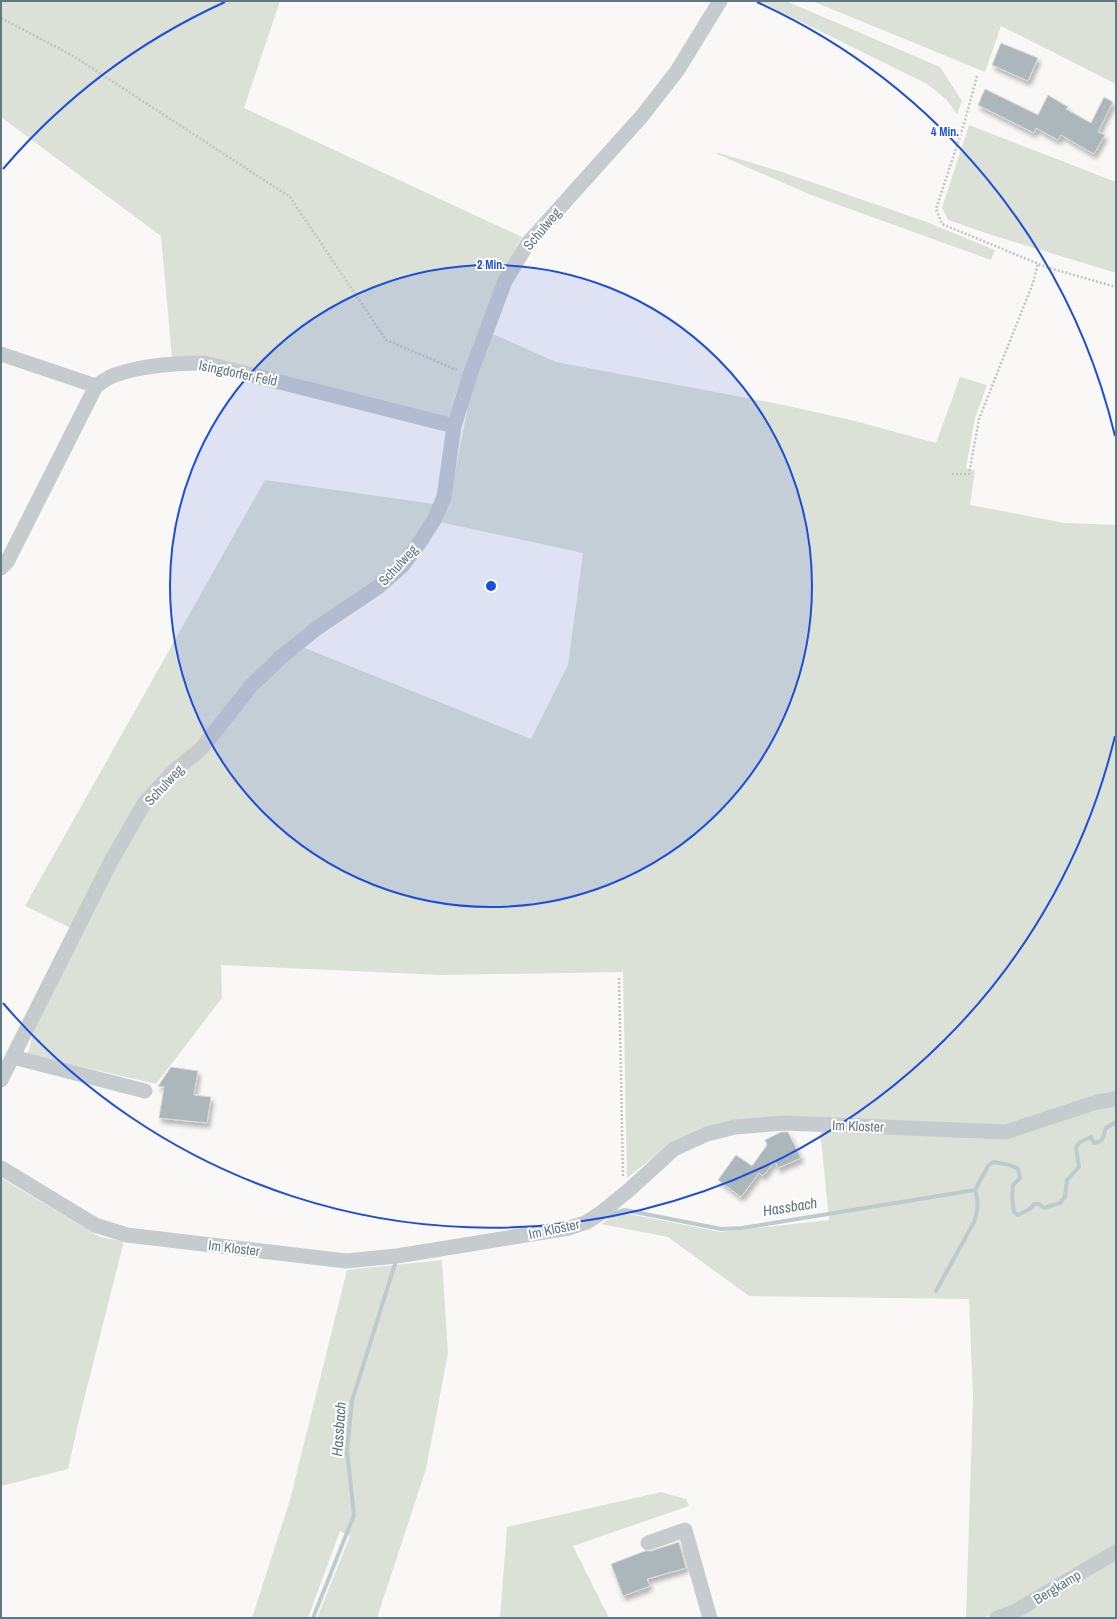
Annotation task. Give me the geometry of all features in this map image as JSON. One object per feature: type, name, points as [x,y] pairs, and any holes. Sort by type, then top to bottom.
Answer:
[{"type":"street","name":"Schulweg","points":[[1,1080],[110,863],[145,802],[174,771],[201,749],[251,686],[281,657],[317,628],[378,587],[403,565],[434,520],[444,496],[454,426],[470,375],[505,280],[528,243],[642,116],[677,71],[720,1]]},
{"type":"street","points":[[1,354],[96,386],[7,562],[1,568]]},
{"type":"street","name":"Isingdorfer Feld","points":[[96,386],[114,375],[146,368],[174,363],[204,363],[454,426]]},
{"type":"street","points":[[13,1057],[145,1091]]},
{"type":"street","name":"Im Kloster","points":[[1,1168],[95,1225],[127,1235],[346,1261],[397,1256],[569,1228],[587,1222],[629,1190],[674,1149],[707,1134],[735,1127],[785,1123],[1006,1132],[1097,1102],[1116,1099]]},
{"type":"street","points":[[648,1543],[685,1530],[710,1618]]},
{"type":"street","name":"Bergkamp","points":[[997,1618],[1014,1612],[1116,1552]]},
{"type":"path","points":[[1,18],[75,57],[290,197],[386,340],[470,375]]},
{"type":"path","points":[[977,76],[964,124],[936,209],[942,224],[1038,263],[1116,287]]},
{"type":"path","points":[[952,474],[969,474],[979,419],[1033,283],[1038,263]]},
{"type":"path","points":[[619,978],[623,1182],[629,1190]]},
{"type":"shaded area","points":[[1,1],[280,1],[244,108],[522,237],[499,278],[456,393],[448,420],[172,357],[161,236],[1,117]]},
{"type":"shaded area","points":[[759,1],[786,1],[940,67],[962,101],[957,114],[946,99],[927,84]]},
{"type":"shaded area","points":[[812,1],[1116,1],[1116,84],[1001,26],[985,72]]},
{"type":"shaded area","points":[[969,125],[1116,182],[1116,273],[948,220],[942,208]]},
{"type":"shaded area","points":[[715,153],[782,172],[924,221],[995,250],[991,260],[811,195]]},
{"type":"shaded area","points":[[493,334],[556,362],[784,405],[855,421],[936,443],[960,377],[987,385],[975,418],[966,468],[975,470],[970,505],[1065,523],[1116,525],[1116,1093],[1003,1126],[785,1117],[668,1146],[627,1178],[623,972],[441,975],[221,965],[222,998],[156,1084],[28,1054],[36,1020],[148,805],[300,646],[531,739],[568,665],[583,553],[440,522],[452,488],[470,396]]},
{"type":"shaded area","points":[[265,480],[434,504],[415,540],[399,561],[375,582],[313,623],[193,750],[172,768],[69,927],[25,906]]},
{"type":"shaded area","points":[[1116,1105],[1116,1546],[1011,1609],[981,1618],[966,1618],[973,1398],[969,1299],[749,1296],[668,1237],[601,1224],[616,1214],[629,1214],[720,1232],[829,1220],[820,1129],[1006,1137],[1099,1107]]},
{"type":"shaded area","points":[[1,1178],[100,1237],[123,1241],[123,1245],[81,1411],[68,1469],[1,1486]]},
{"type":"shaded area","points":[[442,1260],[448,1353],[426,1469],[377,1618],[317,1618],[350,1536],[340,1531],[308,1618],[252,1618],[290,1500],[347,1270]]},
{"type":"shaded area","points":[[661,1492],[686,1499],[689,1506],[573,1546],[609,1618],[500,1618],[507,1527]]},
{"type":"shaded area","points":[[1116,1560],[1116,1618],[1018,1618]]},
{"type":"building","points":[[1001,43],[1038,58],[1028,81],[992,65]]},
{"type":"building","points":[[985,89],[1038,115],[1048,95],[1068,107],[1066,109],[1091,123],[1104,97],[1113,102],[1098,132],[1105,135],[1094,154],[1061,135],[1058,140],[1036,128],[1034,133],[978,105]]},
{"type":"building","points":[[171,1067],[198,1071],[194,1095],[211,1097],[207,1123],[159,1118],[164,1087],[158,1086]]},
{"type":"building","points":[[781,1132],[788,1132],[801,1158],[778,1168],[775,1161],[763,1176],[759,1173],[741,1197],[718,1180],[736,1155],[752,1166],[767,1145],[765,1140]]},
{"type":"building","points":[[679,1542],[686,1568],[647,1579],[650,1586],[623,1596],[611,1564],[645,1551],[651,1551]]},
{"type":"waterway","name":"Hassbach","points":[[936,1291],[974,1222],[978,1206],[975,1190],[988,1166],[993,1162],[1009,1165],[1018,1169],[1020,1178],[1013,1185],[1012,1198],[1014,1212],[1018,1215],[1030,1209],[1034,1204],[1039,1204],[1044,1208],[1060,1203],[1065,1197],[1067,1180],[1079,1167],[1076,1147],[1080,1142],[1091,1137],[1094,1143],[1100,1141],[1103,1138],[1106,1128],[1114,1123],[1116,1124]]},
{"type":"waterway","name":"Hassbach","points":[[609,1214],[625,1210],[721,1229],[742,1228],[975,1190]]},
{"type":"waterway","name":"Hassbach","points":[[313,1618],[354,1515],[347,1451],[352,1401],[395,1264]]}]
